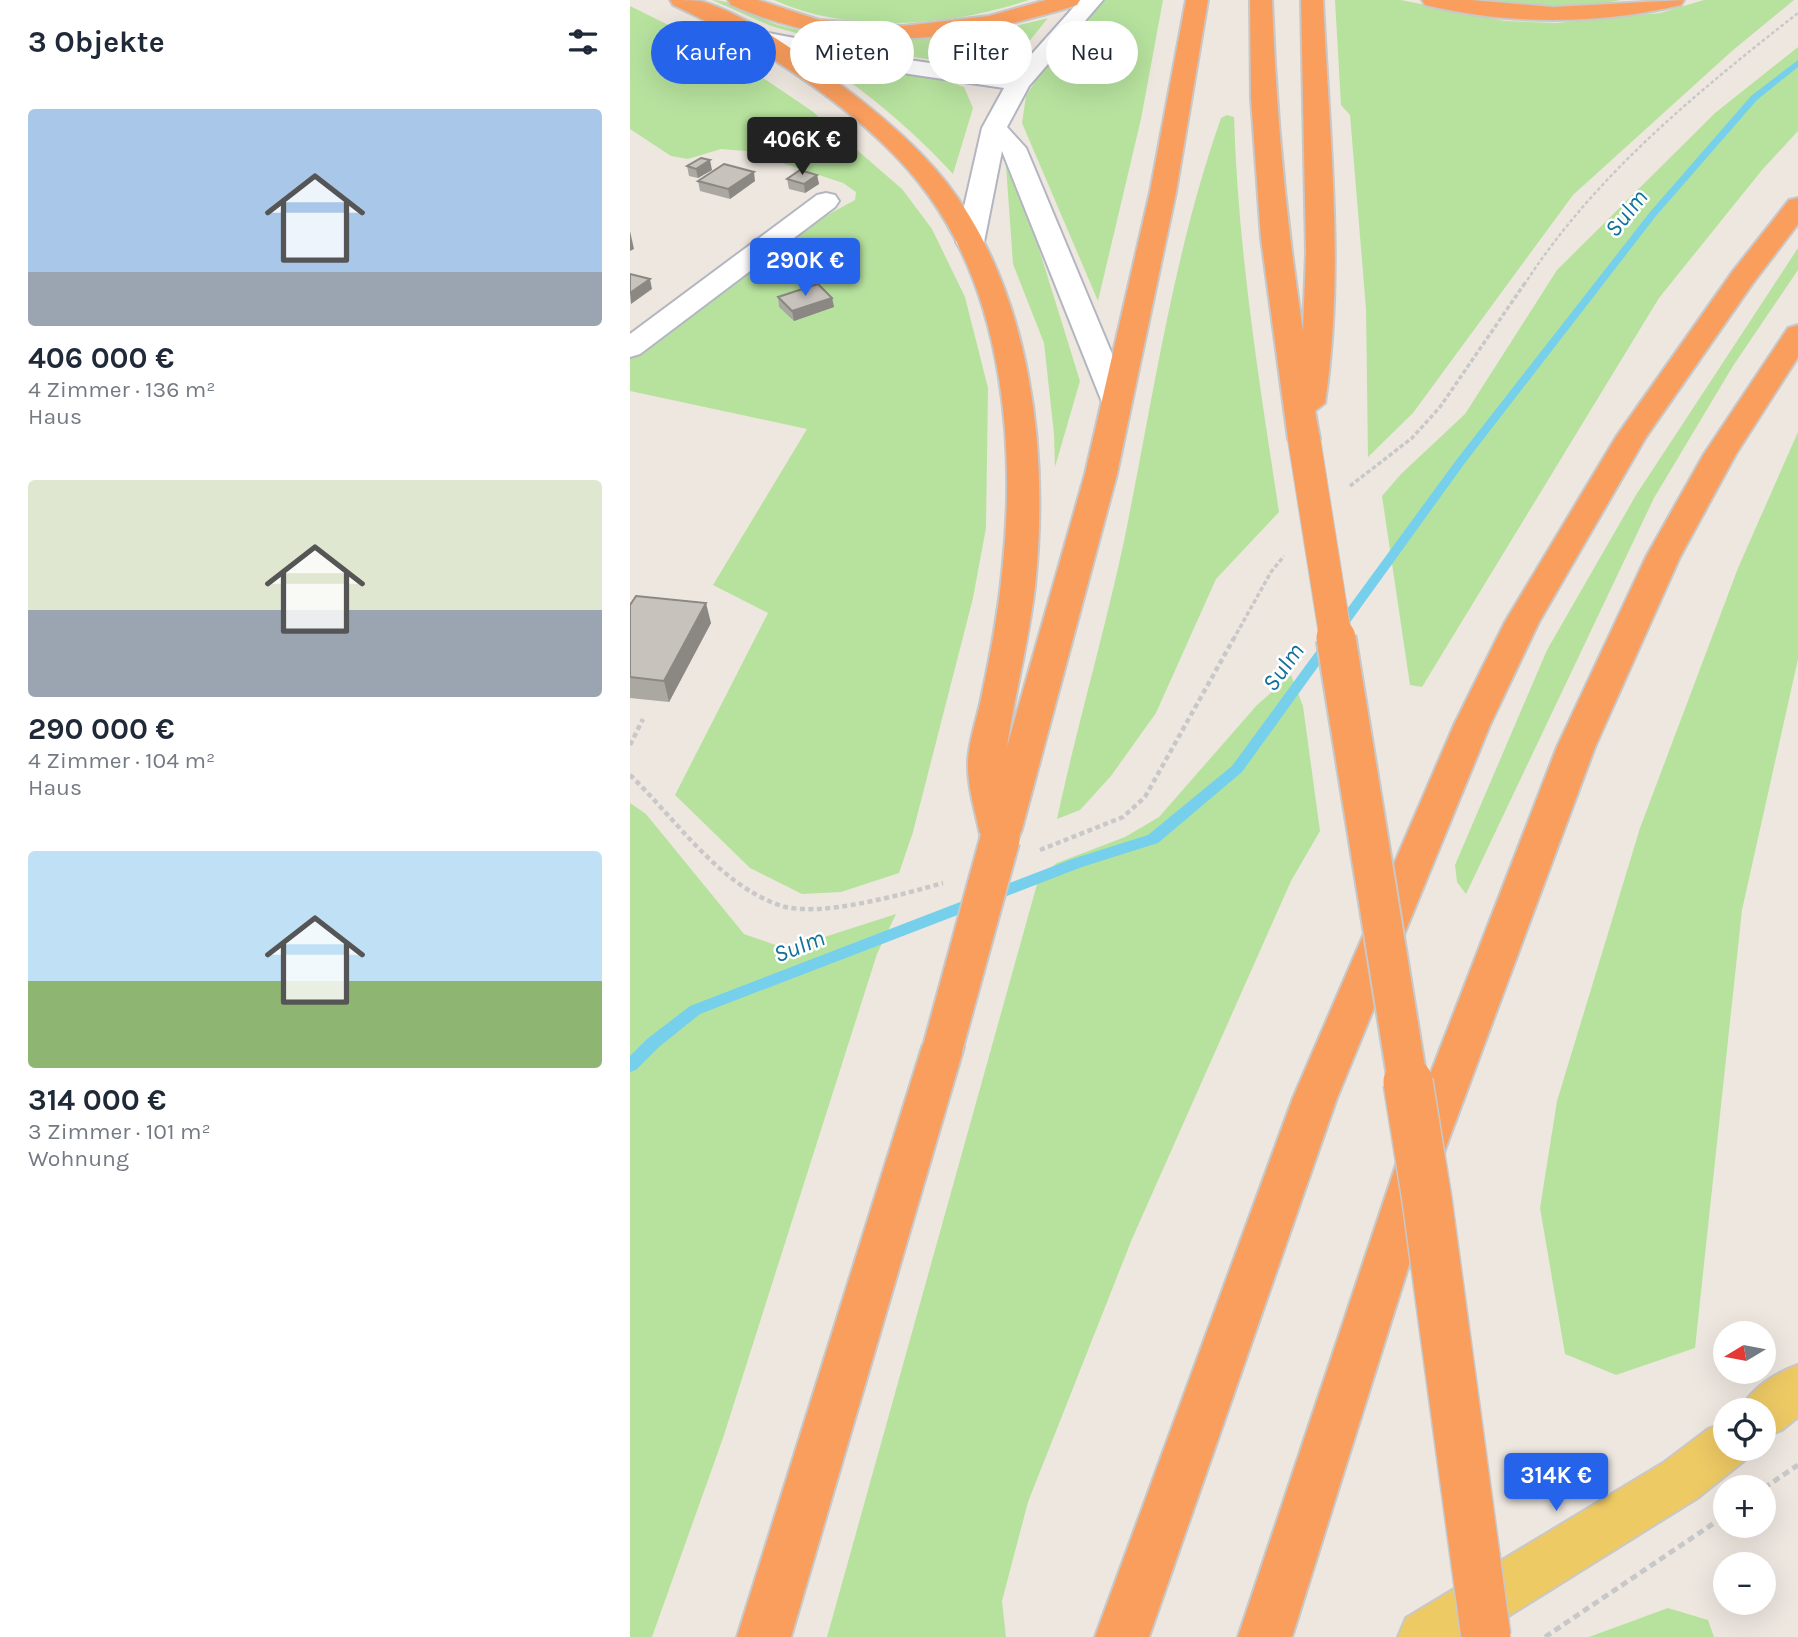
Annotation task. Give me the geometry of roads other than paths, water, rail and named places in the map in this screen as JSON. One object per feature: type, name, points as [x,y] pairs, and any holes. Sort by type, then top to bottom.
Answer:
[{"type":"highway","points":[[681,0],[724,21]]},
{"type":"highway","points":[[739,0],[760,11],[802,23],[857,31],[922,32],[989,24],[1069,0]]},
{"type":"highway","points":[[764,1637],[943,1047],[1019,845],[1163,192],[1196,0]]},
{"type":"highway","points":[[1261,0],[1263,97],[1275,237],[1304,366]]},
{"type":"highway","points":[[1312,0],[1320,253],[1304,366],[1304,439],[1427,1200],[1486,1637]]},
{"type":"highway","points":[[1433,0],[1468,8],[1552,15],[1640,7],[1674,0]]},
{"type":"highway","points":[[776,49],[796,61],[852,105],[906,153],[942,196],[970,242],[1005,341],[1017,405],[1023,478],[1021,553],[987,762],[1019,845]]},
{"type":"highway","points":[[1127,1621],[1315,1098],[1472,725],[1522,622],[1631,437],[1743,277],[1798,206]]},
{"type":"highway","points":[[1265,1637],[1424,1147],[1576,747],[1663,556],[1720,454],[1798,334]]},
{"type":"main road","points":[[1776,1404],[1798,1387]]},
{"type":"main road","points":[[1425,1637],[1681,1480],[1713,1455]]},
{"type":"lane","points":[[1032,68],[1092,0]]},
{"type":"lane","points":[[776,41],[928,70]]},
{"type":"lane","points":[[970,242],[994,128],[1018,84]]},
{"type":"lane","points":[[994,128],[1013,148],[1116,402]]},
{"type":"lane","points":[[630,348],[826,201]]},
{"type":"waterway","name":"Sulm","points":[[630,1066],[653,1043],[695,1010],[1077,863],[1153,839],[1237,769],[1461,461],[1653,214],[1754,98],[1798,63]]}]
